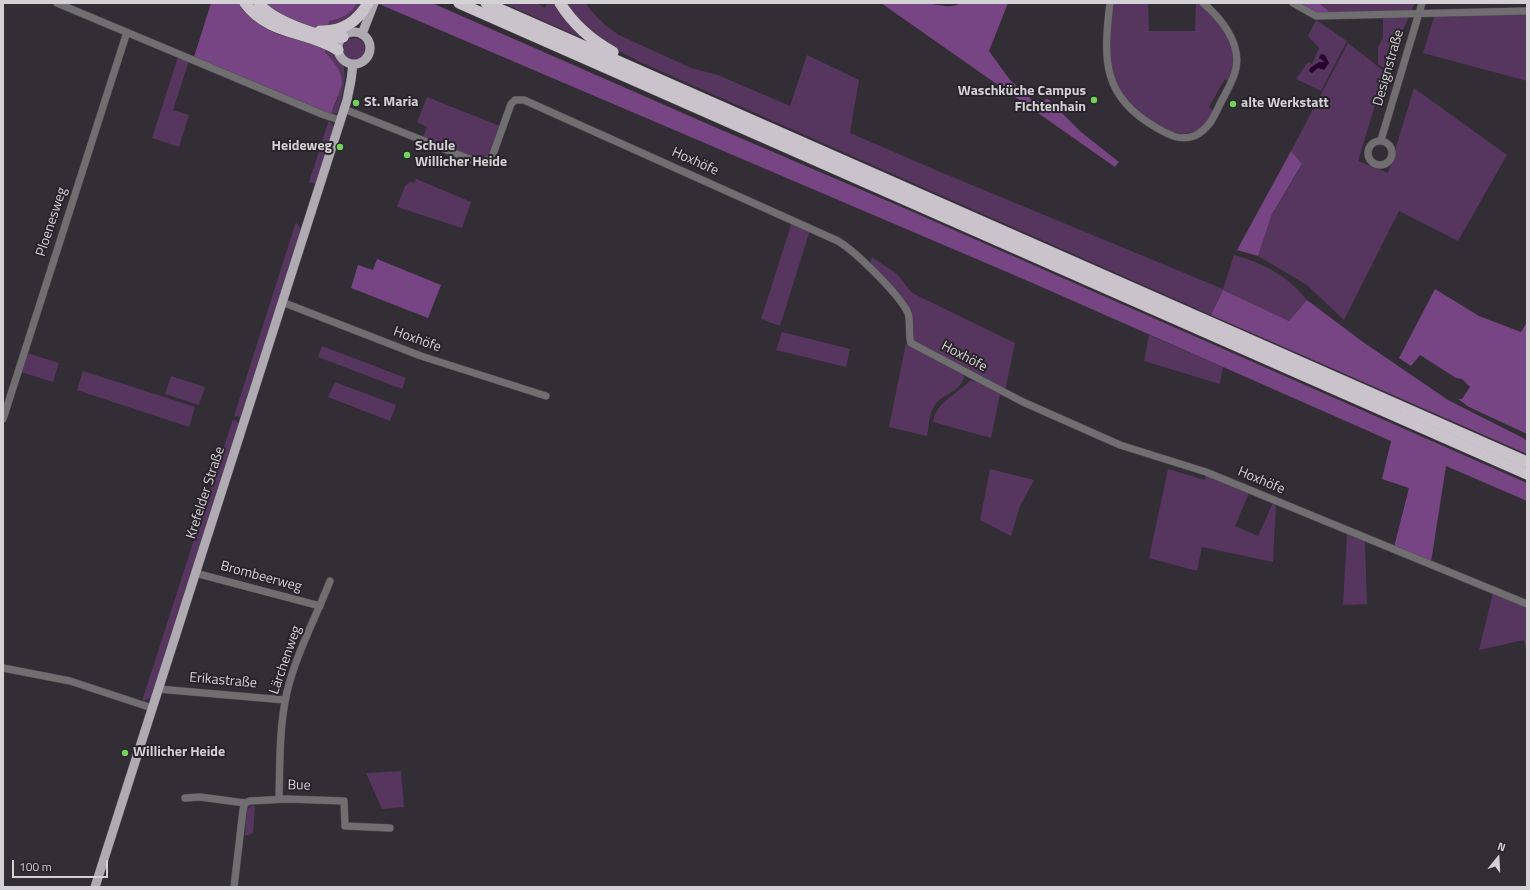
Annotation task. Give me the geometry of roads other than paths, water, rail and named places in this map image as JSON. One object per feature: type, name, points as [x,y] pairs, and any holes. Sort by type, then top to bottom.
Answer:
[{"type":"highway","points":[[245,3],[254,14],[269,24],[338,50]]},
{"type":"highway","points":[[259,3],[276,18],[298,27],[332,37],[343,37]]},
{"type":"highway","points":[[298,27],[324,31],[341,28],[356,19],[368,3]]},
{"type":"highway","points":[[452,3],[463,5],[1527,474]]},
{"type":"highway","points":[[486,3],[1527,462]]},
{"type":"highway","points":[[560,3],[569,17],[589,36],[653,76]]},
{"type":"main road","points":[[362,34],[374,3]]},
{"type":"main road","points":[[353,32],[362,34],[370,45],[369,54],[362,62],[353,64],[344,60],[338,50],[343,37],[353,32]]},
{"type":"main road","name":"Krefelder Straße","points":[[95,887],[344,108],[351,80],[353,64]]},
{"type":"street","points":[[57,3],[324,115],[340,120]]},
{"type":"street","points":[[1110,3],[1106,59],[1112,83],[1124,103],[1150,125],[1166,134],[1182,138],[1194,136],[1206,128],[1212,120],[1234,76],[1236,67],[1236,51],[1232,41],[1221,22],[1203,3]]},
{"type":"street","points":[[1293,3],[1316,16],[1418,15],[1527,11]]},
{"type":"street","name":"Designstraße","points":[[1381,140],[1422,3]]},
{"type":"street","name":"Ploenesweg","points":[[3,419],[127,32]]},
{"type":"street","name":"Hoxhöfe","points":[[344,108],[477,162],[486,161],[492,157],[511,104],[515,100],[524,100],[838,241],[851,249],[899,300],[908,314],[911,344],[973,377],[1023,402],[1120,445],[1206,472],[1527,604]]},
{"type":"street","name":"Hoxhöfe","points":[[282,302],[421,356],[546,396]]},
{"type":"street","name":"Brombeerweg","points":[[195,573],[264,593],[320,606]]},
{"type":"street","name":"Lärchenweg","points":[[279,799],[281,732],[285,700],[292,676],[330,581]]},
{"type":"street","points":[[3,668],[70,681],[152,708]]},
{"type":"street","name":"Erikastraße","points":[[158,689],[285,700]]},
{"type":"street","name":"Bue","points":[[185,798],[200,797],[245,803],[250,801],[279,799],[344,801],[345,826],[390,828]]},
{"type":"street","points":[[234,887],[242,810],[245,803]]},
{"type":"place","name":"Waschküche Campus FIchtenhain","points":[[1094,100]]},
{"type":"place","name":"St. Maria","points":[[356,103]]},
{"type":"place","name":"alte Werkstatt","points":[[1233,104]]},
{"type":"place","name":"Heideweg","points":[[340,147]]},
{"type":"place","name":"Schule Willicher Heide","points":[[407,155]]},
{"type":"place","name":"Willicher Heide","points":[[125,753]]}]
